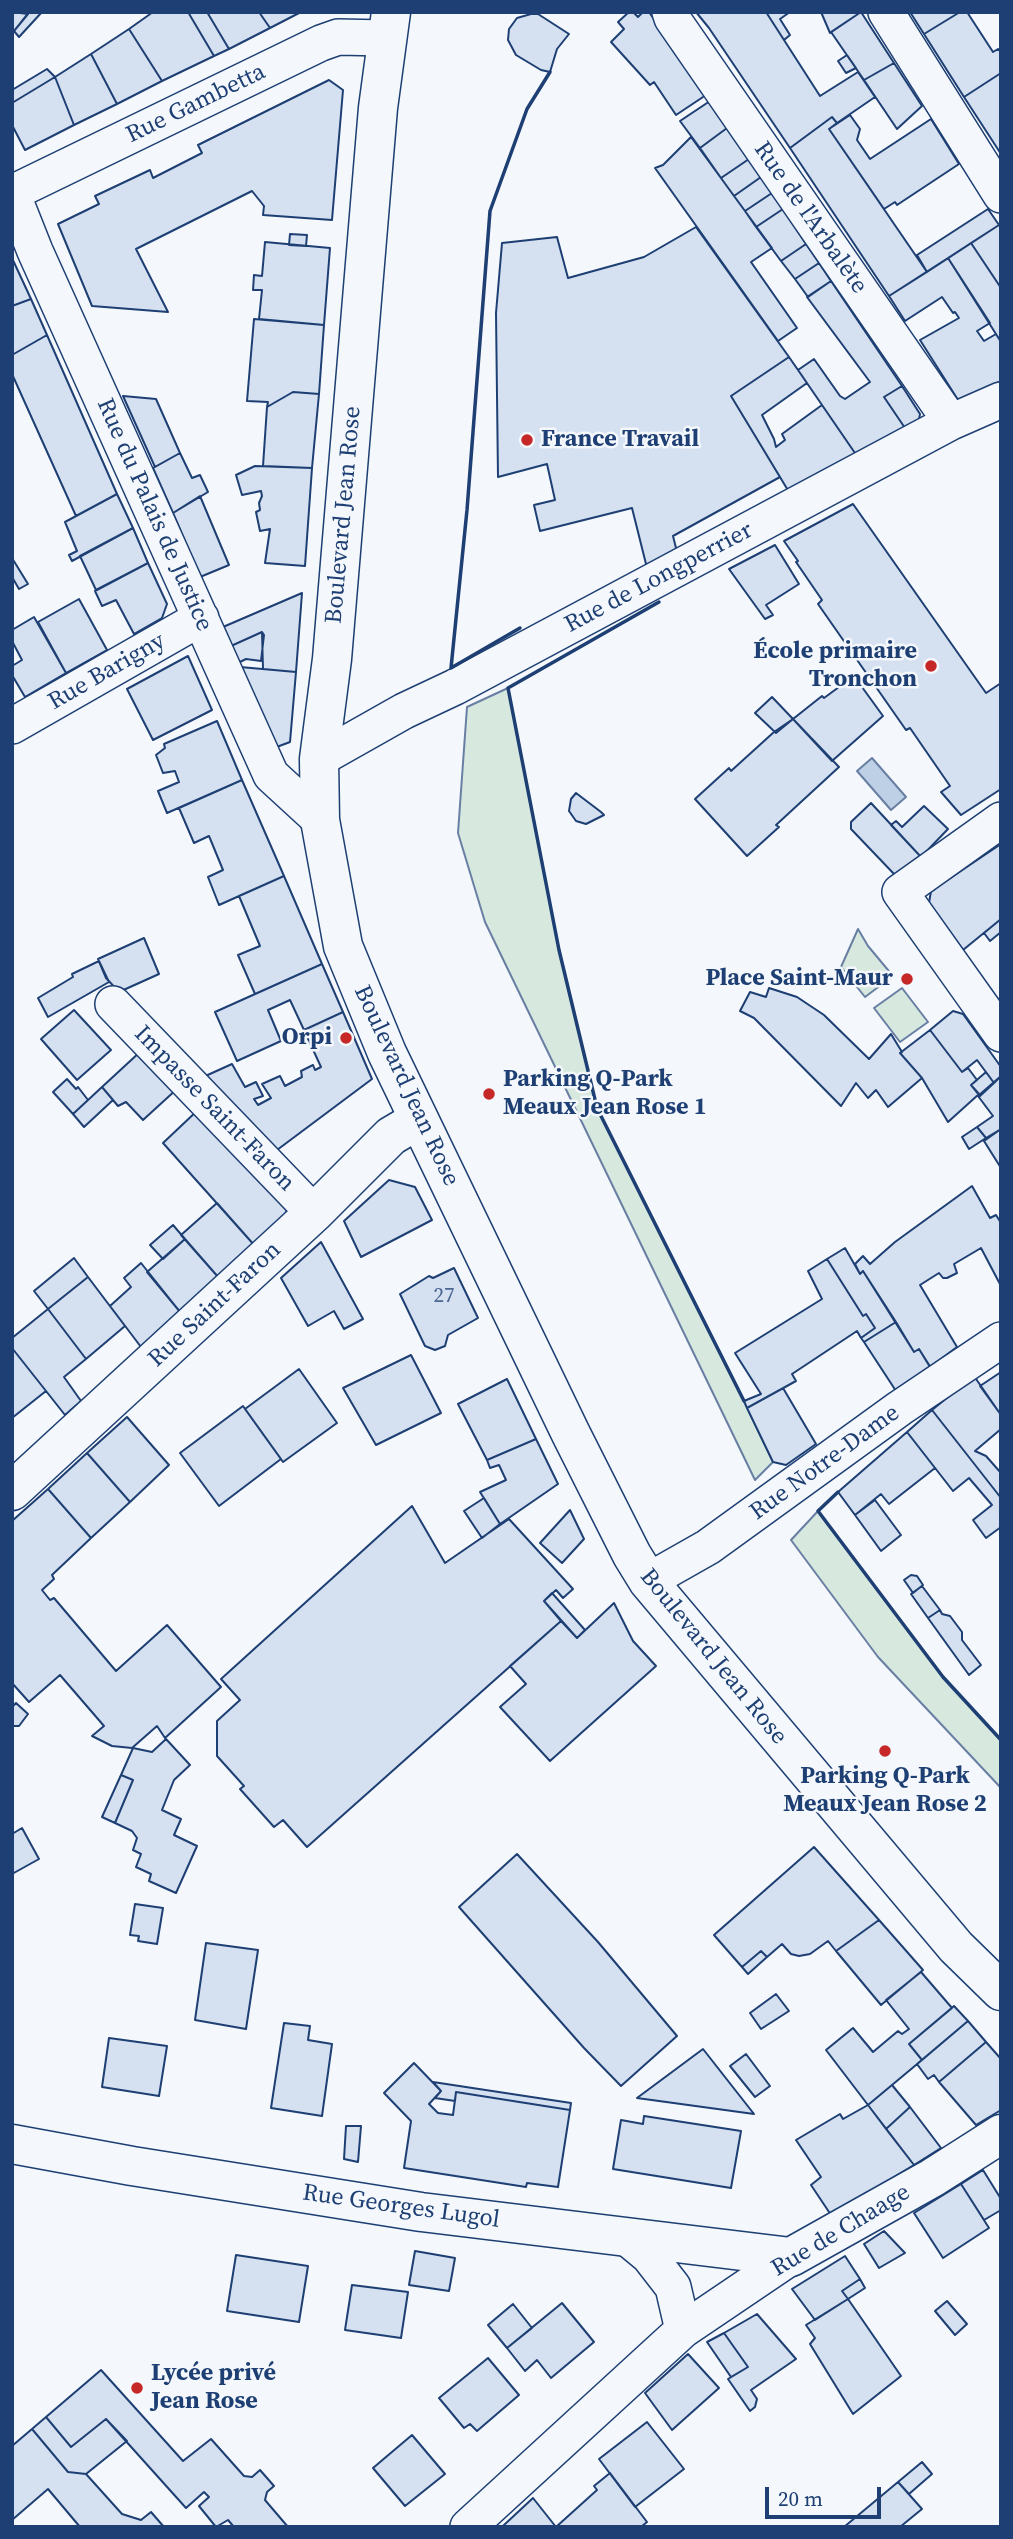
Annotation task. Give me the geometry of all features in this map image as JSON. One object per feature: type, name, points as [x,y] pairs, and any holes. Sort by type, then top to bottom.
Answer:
[{"type":"main road","name":"Boulevard Jean Rose","points":[[388,25],[332,659],[319,759],[320,820],[343,946],[418,1120],[571,1434],[632,1555],[648,1581],[956,1947],[1001,1991]]},
{"type":"main road","name":"Rue Saint-Faron","points":[[12,1491],[314,1213],[391,1136],[418,1120]]},
{"type":"main road","name":"Rue de Chaage","points":[[791,2257],[932,2178],[1001,2134]]},
{"type":"main road","name":"Rue Georges Lugol","points":[[12,2144],[421,2212],[791,2257]]},
{"type":"street","name":"Rue de l'Arbalète","points":[[670,12],[957,420]]},
{"type":"street","points":[[886,12],[1001,195]]},
{"type":"street","name":"Rue Gambetta","points":[[12,193],[321,43],[388,25]]},
{"type":"street","name":"Rue du Palais de Justice","points":[[12,193],[35,251],[271,775],[320,820]]},
{"type":"street","name":"Rue de Longperrier","points":[[319,759],[404,710],[455,687],[957,420],[1001,400]]},
{"type":"street","name":"Rue Barigny","points":[[12,726],[201,618]]},
{"type":"street","points":[[1001,820],[900,892],[1001,1034]]},
{"type":"street","name":"Impasse Saint-Faron","points":[[113,1004],[314,1213]]},
{"type":"street","name":"Rue Notre-Dame","points":[[648,1581],[708,1547],[900,1408],[1001,1340]]},
{"type":"street","points":[[626,2237],[649,2256],[673,2287],[683,2330]]},
{"type":"street","name":"Rue de Chaage","points":[[468,2527],[683,2330],[791,2257]]},
{"type":"shaded area","points":[[508,688],[559,950],[597,1108],[773,1462],[755,1480],[485,922],[458,833],[467,707]]},
{"type":"shaded area","points":[[858,929],[868,946],[893,976],[865,997],[841,967]]},
{"type":"shaded area","points":[[902,988],[928,1022],[900,1042],[874,1008]]},
{"type":"shaded area","points":[[818,1511],[943,1677],[1001,1740],[1001,1788],[878,1657],[791,1540]]},
{"type":"water","points":[[872,758],[906,797],[891,810],[857,771]]},
{"type":"building","points":[[12,12],[28,14],[14,31],[12,29]]},
{"type":"building","points":[[29,12],[42,12],[19,37],[14,31]]},
{"type":"building","points":[[153,12],[188,12],[214,56],[162,81],[129,29]]},
{"type":"building","points":[[188,12],[207,12],[229,49],[214,56]]},
{"type":"building","points":[[207,12],[259,12],[270,28],[229,49]]},
{"type":"building","points":[[259,12],[301,12],[270,28]]},
{"type":"building","points":[[629,12],[638,17],[643,12],[649,12],[706,95],[676,115],[654,82],[650,85],[611,42],[624,29],[618,22]]},
{"type":"building","points":[[696,12],[766,12],[820,96],[858,72],[875,97],[837,123],[832,117],[790,148]]},
{"type":"building","points":[[766,12],[790,12],[780,19],[790,35],[784,40]]},
{"type":"building","points":[[821,12],[861,12],[830,33]]},
{"type":"building","points":[[861,12],[894,63],[864,80],[831,32]]},
{"type":"building","points":[[910,12],[960,12],[924,34]]},
{"type":"building","points":[[960,12],[967,12],[993,52],[998,49],[1001,52],[1001,73],[964,97],[924,34]]},
{"type":"building","points":[[538,14],[569,34],[557,49],[550,72],[541,70],[516,55],[508,40],[509,29],[517,18]]},
{"type":"building","points":[[129,29],[162,81],[117,104],[91,54]]},
{"type":"building","points":[[91,54],[117,104],[74,125],[55,77]]},
{"type":"building","points":[[847,55],[856,68],[846,73],[838,61]]},
{"type":"building","points":[[894,63],[922,106],[897,129],[864,80]]},
{"type":"building","points":[[47,69],[55,77],[12,103],[12,90]]},
{"type":"building","points":[[1001,73],[1001,154],[964,97]]},
{"type":"building","points":[[55,77],[74,125],[25,150],[12,125],[12,103]]},
{"type":"building","points":[[329,80],[343,90],[332,220],[263,215],[264,206],[252,191],[136,249],[168,312],[92,306],[58,224],[99,204],[95,196],[150,170],[153,178],[202,153],[198,145]]},
{"type":"building","points":[[710,101],[727,128],[700,148],[680,121]]},
{"type":"building","points":[[850,115],[860,129],[857,140],[870,159],[931,119],[959,164],[897,205],[895,202],[884,209],[829,129]]},
{"type":"building","points":[[832,117],[837,123],[829,129],[927,272],[889,296],[790,148]]},
{"type":"building","points":[[727,128],[749,159],[721,178],[700,148]]},
{"type":"building","points":[[691,137],[772,248],[751,262],[797,328],[778,341],[655,168],[663,165]]},
{"type":"building","points":[[749,159],[761,177],[734,196],[721,178]]},
{"type":"building","points":[[761,177],[772,193],[745,211],[734,196]]},
{"type":"building","points":[[772,193],[783,209],[756,227],[745,211]]},
{"type":"building","points":[[783,209],[806,244],[781,261],[756,227]]},
{"type":"building","points":[[988,209],[999,225],[927,272],[917,255]]},
{"type":"building","points":[[999,225],[1001,228],[1001,288],[971,243]]},
{"type":"building","points":[[696,227],[789,357],[731,396],[780,477],[673,536],[677,552],[647,568],[632,508],[540,531],[534,505],[555,500],[547,464],[498,477],[496,313],[502,243],[557,237],[568,278],[644,257]]},
{"type":"building","points":[[290,234],[307,235],[306,246],[289,245]]},
{"type":"building","points":[[265,242],[330,248],[324,325],[259,319],[262,290],[253,290],[254,275],[262,276]]},
{"type":"building","points":[[971,243],[1001,288],[1001,342],[948,258]]},
{"type":"building","points":[[806,244],[819,263],[795,279],[781,261]]},
{"type":"building","points":[[12,258],[31,299],[12,306]]},
{"type":"building","points":[[948,258],[990,323],[977,331],[984,341],[996,334],[1001,342],[1001,381],[960,403],[920,340],[959,318],[942,297],[905,321],[889,296]]},
{"type":"building","points":[[819,263],[831,281],[808,297],[795,279]]},
{"type":"building","points":[[831,281],[902,386],[884,397],[907,431],[857,456],[798,370],[814,359],[840,396],[845,399],[870,382],[807,297]]},
{"type":"building","points":[[31,299],[47,335],[12,355],[12,306]]},
{"type":"building","points":[[254,319],[324,325],[319,394],[293,392],[267,407],[268,402],[247,401]]},
{"type":"building","points":[[47,335],[117,494],[76,516],[12,374],[12,355]]},
{"type":"building","points":[[789,357],[807,383],[762,415],[776,447],[785,440],[782,434],[822,405],[857,456],[789,492],[731,396]]},
{"type":"building","points":[[902,386],[920,414],[918,425],[907,431],[884,397]]},
{"type":"building","points":[[293,392],[319,394],[312,468],[263,466],[267,407]]},
{"type":"building","points":[[123,396],[156,399],[180,453],[155,467]]},
{"type":"building","points":[[180,453],[192,478],[200,475],[208,492],[173,513],[153,468]]},
{"type":"building","points":[[255,466],[312,468],[305,566],[265,563],[270,529],[260,531],[256,512],[260,510],[261,491],[242,495],[236,475]]},
{"type":"building","points":[[117,494],[133,528],[72,561],[69,555],[77,551],[65,522]]},
{"type":"building","points":[[200,496],[229,565],[200,577],[173,513]]},
{"type":"building","points":[[853,504],[986,693],[1001,683],[1001,789],[961,815],[941,792],[950,786],[910,728],[906,730],[818,604],[822,600],[784,541]]},
{"type":"building","points":[[133,528],[148,563],[96,590],[80,556]]},
{"type":"building","points":[[775,545],[799,584],[766,605],[773,615],[765,619],[729,569]]},
{"type":"building","points":[[12,558],[28,584],[19,589],[12,577]]},
{"type":"building","points":[[148,563],[167,604],[162,618],[134,634],[116,600],[102,606],[95,591]]},
{"type":"building","points":[[302,593],[296,672],[263,669],[262,632],[231,646],[223,627]]},
{"type":"building","points":[[79,599],[107,650],[66,673],[38,622]]},
{"type":"building","points":[[34,617],[66,673],[25,697],[12,675],[12,666],[22,660],[12,641],[12,630]]},
{"type":"building","points":[[262,632],[264,635],[261,661],[246,659],[238,663],[231,646]]},
{"type":"building","points":[[188,656],[212,710],[153,740],[127,689]]},
{"type":"building","points":[[240,667],[296,672],[290,742],[274,748]]},
{"type":"building","points":[[854,676],[883,716],[832,761],[793,719]]},
{"type":"building","points":[[772,697],[793,719],[776,733],[755,713]]},
{"type":"building","points":[[793,719],[839,767],[776,825],[779,827],[747,856],[695,799],[729,768],[731,771],[774,732]]},
{"type":"building","points":[[217,721],[242,780],[167,813],[158,791],[179,782],[175,771],[163,773],[156,755],[165,748],[164,744]]},
{"type":"building","points":[[242,780],[284,876],[219,905],[208,877],[223,870],[209,836],[194,843],[179,808]]},
{"type":"building","points":[[576,793],[604,815],[586,824],[576,821],[569,811],[571,799]]},
{"type":"building","points":[[871,803],[921,857],[895,875],[851,829],[851,822]]},
{"type":"building","points":[[924,806],[948,829],[921,857],[891,825],[896,821],[902,827]]},
{"type":"building","points":[[1001,844],[1001,919],[963,950],[929,903],[931,891]]},
{"type":"building","points":[[284,876],[322,964],[255,994],[238,955],[260,946],[239,896]]},
{"type":"building","points":[[1001,919],[1001,932],[990,941],[984,933]]},
{"type":"building","points":[[144,938],[159,974],[119,992],[106,978],[98,959]]},
{"type":"building","points":[[99,961],[109,982],[48,1017],[38,998],[73,977],[72,974]]},
{"type":"building","points":[[322,964],[343,1012],[304,1030],[290,1000],[268,1010],[281,1041],[237,1061],[215,1012]]},
{"type":"building","points":[[769,988],[797,997],[824,1015],[869,1059],[891,1034],[902,1052],[900,1053],[922,1078],[888,1107],[876,1090],[868,1098],[856,1083],[841,1106],[754,1018],[740,1011],[750,992],[766,997]]},
{"type":"building","points":[[74,1010],[111,1050],[77,1080],[41,1039]]},
{"type":"building","points":[[953,1011],[963,1014],[1001,1067],[1001,1076],[994,1083],[977,1060],[962,1072],[930,1030]]},
{"type":"building","points":[[343,1012],[372,1079],[273,1153],[201,1078],[232,1064],[245,1087],[256,1082],[263,1096],[254,1099],[258,1105],[271,1098],[262,1084],[280,1076],[285,1086],[302,1077],[301,1071],[313,1065],[315,1070],[321,1067],[304,1030]]},
{"type":"building","points":[[930,1030],[962,1072],[968,1068],[977,1080],[971,1085],[979,1094],[948,1122],[922,1078],[900,1053]]},
{"type":"building","points":[[141,1051],[178,1088],[143,1120],[126,1102],[118,1106],[102,1087]]},
{"type":"building","points":[[986,1072],[994,1083],[980,1096],[971,1085]]},
{"type":"building","points":[[1001,1076],[1001,1129],[986,1138],[977,1127],[993,1116],[978,1096]]},
{"type":"building","points":[[67,1079],[76,1089],[78,1087],[88,1100],[73,1114],[53,1092]]},
{"type":"building","points":[[102,1087],[113,1100],[84,1127],[73,1114]]},
{"type":"building","points":[[199,1109],[287,1207],[285,1219],[255,1246],[163,1143]]},
{"type":"building","points":[[977,1127],[986,1138],[969,1149],[962,1137]]},
{"type":"building","points":[[1001,1129],[1001,1168],[984,1141]]},
{"type":"building","points":[[389,1180],[415,1187],[432,1220],[361,1257],[344,1221]]},
{"type":"building","points":[[972,1186],[990,1218],[996,1215],[1001,1223],[1001,1286],[981,1248],[954,1264],[957,1273],[943,1278],[939,1273],[920,1285],[957,1347],[930,1367],[919,1349],[914,1352],[863,1271],[860,1274],[855,1264],[863,1256],[870,1264],[895,1242]]},
{"type":"building","points":[[217,1203],[255,1246],[219,1278],[181,1235]]},
{"type":"building","points":[[173,1225],[185,1239],[163,1259],[150,1245]]},
{"type":"building","points":[[185,1239],[219,1278],[181,1313],[147,1272]]},
{"type":"building","points":[[321,1242],[363,1319],[344,1329],[334,1311],[308,1326],[281,1278]]},
{"type":"building","points":[[845,1248],[860,1274],[863,1271],[896,1322],[864,1342],[861,1338],[875,1328],[866,1314],[863,1316],[827,1259]]},
{"type":"building","points":[[74,1258],[88,1277],[48,1309],[34,1291]]},
{"type":"building","points":[[827,1259],[863,1316],[866,1314],[875,1328],[861,1338],[857,1331],[792,1374],[796,1381],[747,1408],[744,1401],[761,1394],[735,1353],[822,1299],[808,1271]]},
{"type":"building","points":[[141,1263],[181,1313],[141,1347],[110,1306],[131,1287],[124,1278]]},
{"type":"building","points":[[454,1268],[478,1318],[448,1335],[445,1346],[435,1350],[425,1346],[400,1294],[429,1276],[433,1278]]},
{"type":"building","points":[[88,1277],[125,1326],[86,1359],[48,1309]]},
{"type":"building","points":[[48,1309],[86,1359],[64,1377],[81,1401],[65,1415],[12,1348],[12,1338]]},
{"type":"building","points":[[896,1322],[914,1352],[919,1349],[931,1368],[896,1391],[864,1342]]},
{"type":"building","points":[[12,1348],[46,1391],[12,1418]]},
{"type":"building","points":[[411,1355],[441,1413],[376,1445],[343,1388]]},
{"type":"building","points":[[299,1369],[337,1423],[283,1462],[245,1409]]},
{"type":"building","points":[[1001,1372],[1001,1415],[980,1386]]},
{"type":"building","points":[[974,1376],[1001,1415],[1001,1429],[975,1451],[986,1456],[1001,1473],[1001,1498],[932,1410]]},
{"type":"building","points":[[507,1379],[536,1439],[487,1460],[458,1404]]},
{"type":"building","points":[[783,1388],[816,1444],[786,1465],[773,1462],[747,1408]]},
{"type":"building","points":[[243,1406],[281,1459],[219,1506],[180,1453]]},
{"type":"building","points":[[932,1410],[1001,1498],[1001,1527],[986,1538],[973,1520],[992,1505],[969,1478],[953,1491],[907,1432]]},
{"type":"building","points":[[127,1417],[169,1465],[130,1502],[87,1453]]},
{"type":"building","points":[[907,1432],[935,1468],[889,1504],[881,1494],[855,1515],[838,1492]]},
{"type":"building","points":[[536,1439],[558,1484],[500,1524],[480,1492],[506,1480],[499,1465],[490,1468],[487,1460]]},
{"type":"building","points":[[87,1453],[130,1502],[91,1538],[48,1489]]},
{"type":"building","points":[[48,1489],[91,1538],[52,1575],[54,1579],[42,1590],[50,1600],[54,1598],[116,1671],[167,1625],[221,1687],[165,1738],[157,1726],[132,1748],[112,1746],[92,1736],[104,1726],[60,1675],[29,1702],[12,1683],[12,1521]]},
{"type":"building","points":[[484,1498],[500,1524],[482,1538],[464,1511]]},
{"type":"building","points":[[875,1500],[901,1535],[881,1551],[855,1515]]},
{"type":"building","points":[[412,1506],[445,1563],[509,1519],[573,1589],[563,1598],[556,1590],[544,1601],[561,1621],[307,1847],[283,1820],[274,1827],[240,1789],[244,1786],[217,1756],[217,1721],[240,1700],[221,1679]]},
{"type":"building","points":[[570,1510],[584,1539],[562,1563],[540,1543]]},
{"type":"building","points":[[911,1575],[917,1576],[923,1585],[913,1593],[904,1580]]},
{"type":"building","points":[[922,1586],[940,1610],[928,1618],[911,1594]]},
{"type":"building","points":[[552,1593],[585,1630],[577,1638],[544,1601]]},
{"type":"building","points":[[614,1603],[633,1641],[656,1666],[550,1761],[500,1707],[526,1684],[510,1666],[561,1621],[577,1638]]},
{"type":"building","points":[[940,1610],[942,1614],[950,1616],[962,1632],[962,1640],[981,1665],[969,1675],[928,1618]]},
{"type":"building","points":[[16,1703],[28,1714],[19,1726],[12,1726],[12,1707]]},
{"type":"building","points":[[166,1739],[190,1765],[174,1780],[162,1810],[181,1819],[174,1835],[197,1846],[176,1893],[149,1881],[151,1874],[136,1867],[141,1854],[133,1850],[137,1838],[132,1831],[115,1823],[133,1780],[121,1775],[133,1748],[152,1752]]},
{"type":"building","points":[[121,1775],[133,1780],[115,1823],[102,1817]]},
{"type":"building","points":[[22,1828],[39,1859],[12,1874],[12,1834]]},
{"type":"building","points":[[814,1847],[879,1920],[836,1951],[828,1941],[810,1954],[799,1956],[791,1954],[782,1944],[767,1957],[761,1951],[742,1967],[714,1935]]},
{"type":"building","points":[[517,1854],[598,1942],[677,2036],[621,2086],[459,1907]]},
{"type":"building","points":[[135,1904],[163,1908],[157,1944],[138,1941],[139,1936],[130,1935]]},
{"type":"building","points":[[879,1920],[923,1970],[881,2005],[836,1951]]},
{"type":"building","points":[[206,1943],[258,1950],[246,2029],[195,2020]]},
{"type":"building","points":[[761,1951],[767,1957],[748,1974],[742,1967]]},
{"type":"building","points":[[921,1972],[952,2008],[909,2044],[922,2060],[868,2105],[826,2050],[853,2028],[873,2052],[898,2031],[902,2034],[909,2029],[886,2000]]},
{"type":"building","points":[[776,1994],[789,2011],[761,2029],[750,2013]]},
{"type":"building","points":[[954,2006],[968,2021],[922,2060],[909,2044]]},
{"type":"building","points":[[968,2021],[986,2042],[939,2082],[934,2075],[928,2079],[917,2064]]},
{"type":"building","points":[[284,2023],[310,2026],[308,2040],[332,2044],[322,2116],[271,2108]]},
{"type":"building","points":[[109,2038],[167,2046],[159,2096],[102,2087]]},
{"type":"building","points":[[986,2042],[1001,2059],[1001,2110],[976,2125],[939,2082]]},
{"type":"building","points":[[703,2049],[754,2114],[637,2098]]},
{"type":"building","points":[[746,2054],[770,2086],[755,2097],[730,2066]]},
{"type":"building","points":[[414,2063],[441,2091],[429,2104],[438,2113],[453,2115],[456,2092],[570,2110],[558,2187],[527,2183],[526,2187],[404,2168],[411,2121],[384,2093]]},
{"type":"building","points":[[433,2082],[571,2103],[570,2110],[456,2092],[455,2101],[435,2098],[441,2091]]},
{"type":"building","points":[[892,2085],[910,2107],[886,2129],[868,2105]]},
{"type":"building","points":[[868,2105],[914,2165],[831,2215],[811,2185],[821,2177],[796,2140],[840,2114],[843,2119]]},
{"type":"building","points":[[910,2107],[941,2148],[914,2165],[886,2129]]},
{"type":"building","points":[[644,2116],[741,2131],[731,2188],[613,2169],[621,2120],[643,2124]]},
{"type":"building","points":[[346,2126],[361,2126],[358,2162],[344,2159]]},
{"type":"building","points":[[983,2170],[1001,2199],[1001,2210],[984,2220],[961,2184]]},
{"type":"building","points":[[961,2184],[989,2228],[943,2258],[914,2213]]},
{"type":"building","points":[[884,2231],[905,2253],[879,2268],[864,2244]]},
{"type":"building","points":[[415,2251],[455,2258],[449,2291],[409,2285]]},
{"type":"building","points":[[236,2255],[308,2266],[299,2322],[227,2311]]},
{"type":"building","points":[[845,2256],[860,2279],[842,2291],[848,2299],[815,2320],[792,2289]]},
{"type":"building","points":[[860,2279],[865,2288],[848,2299],[842,2291]]},
{"type":"building","points":[[352,2285],[408,2292],[401,2338],[345,2330]]},
{"type":"building","points":[[848,2299],[901,2376],[853,2414],[810,2344],[815,2338],[806,2325]]},
{"type":"building","points":[[947,2301],[967,2324],[955,2335],[935,2311]]},
{"type":"building","points":[[562,2303],[594,2342],[551,2378],[537,2360],[525,2371],[507,2348]]},
{"type":"building","points":[[513,2304],[532,2328],[507,2348],[488,2325]]},
{"type":"building","points":[[757,2314],[796,2359],[751,2390],[757,2399],[755,2407],[750,2411],[728,2379],[748,2367],[724,2333]]},
{"type":"building","points":[[724,2333],[748,2367],[731,2377],[707,2342]]},
{"type":"building","points":[[688,2354],[719,2388],[672,2430],[645,2393]]},
{"type":"building","points":[[488,2358],[519,2395],[477,2431],[470,2424],[464,2428],[439,2398]]},
{"type":"building","points":[[101,2370],[183,2461],[211,2439],[244,2476],[252,2477],[260,2470],[274,2486],[267,2492],[265,2500],[288,2527],[234,2527],[228,2520],[216,2527],[199,2506],[209,2497],[204,2492],[186,2508],[106,2419],[71,2447],[46,2417]]},
{"type":"building","points":[[46,2417],[71,2447],[106,2419],[127,2441],[86,2474],[68,2472],[32,2429]]},
{"type":"building","points":[[647,2422],[684,2469],[635,2507],[599,2459]]},
{"type":"building","points":[[32,2429],[68,2472],[86,2474],[122,2514],[141,2520],[151,2512],[164,2527],[80,2527],[48,2489],[12,2520],[12,2446]]},
{"type":"building","points":[[412,2435],[445,2474],[405,2506],[373,2468]]},
{"type":"building","points":[[922,2462],[932,2474],[909,2494],[898,2482]]},
{"type":"building","points":[[610,2473],[647,2522],[641,2527],[556,2527],[597,2490],[594,2486]]},
{"type":"building","points":[[898,2482],[922,2509],[900,2527],[844,2527]]},
{"type":"building","points":[[533,2498],[556,2527],[502,2527],[504,2525]]},
{"type":"wall","points":[[520,628],[451,668],[467,510],[490,211],[527,109],[550,72]]},
{"type":"wall","points":[[659,602],[508,688],[559,950],[597,1108],[744,1401]]},
{"type":"wall","points":[[838,1492],[818,1511],[943,1677],[1001,1740]]},
{"type":"place","name":"France Travail","points":[[527,440]]},
{"type":"place","name":"École primaire Tronchon","points":[[931,666]]},
{"type":"place","name":"Place Saint-Maur","points":[[907,979]]},
{"type":"place","name":"Orpi","points":[[346,1038]]},
{"type":"place","name":"Parking Q-Park Meaux Jean Rose 1","points":[[489,1094]]},
{"type":"place","name":"Parking Q-Park Meaux Jean Rose 2","points":[[885,1751]]},
{"type":"place","name":"Lycée privé Jean Rose","points":[[137,2388]]}]
